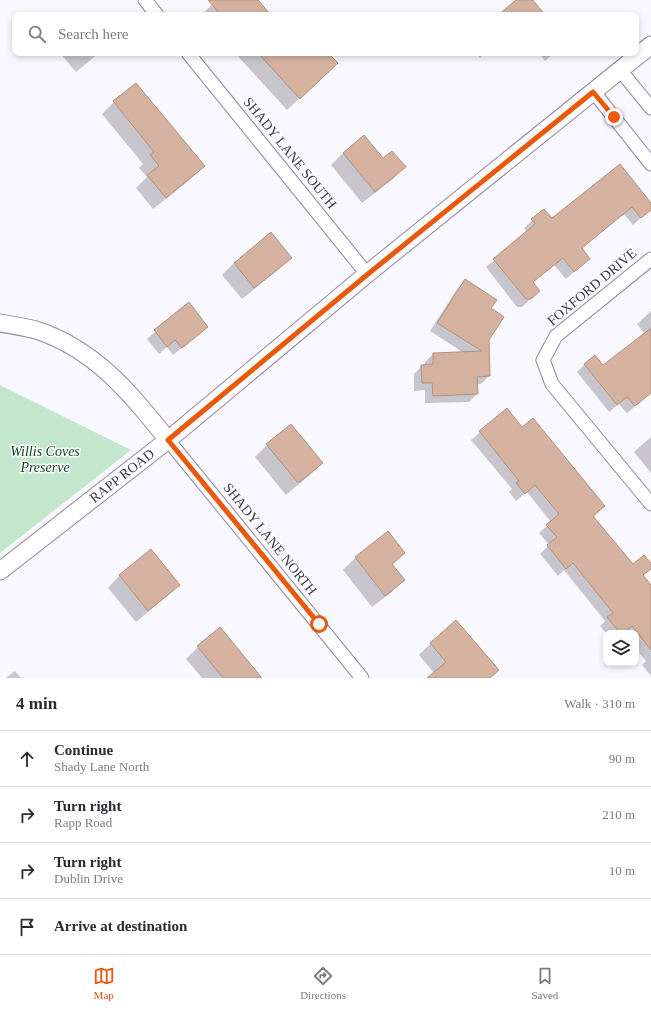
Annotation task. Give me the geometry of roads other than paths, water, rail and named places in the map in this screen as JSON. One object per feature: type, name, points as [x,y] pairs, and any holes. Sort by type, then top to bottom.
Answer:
[{"type":"street","points":[[145,0],[155,12]]},
{"type":"street","name":"RAPP ROAD","points":[[639,55],[651,45]]},
{"type":"street","name":"SHADY LANE SOUTH","points":[[190,56],[368,274]]},
{"type":"street","name":"RAPP ROAD","points":[[0,571],[168,440],[368,274],[637,56]]},
{"type":"street","points":[[620,70],[651,108]]},
{"type":"street","points":[[593,92],[651,164]]},
{"type":"street","name":"FOXFORD DRIVE","points":[[651,259],[556,336],[543,360],[552,384],[651,504]]},
{"type":"street","points":[[0,323],[36,330],[76,348],[110,373],[137,402],[168,440]]},
{"type":"street","name":"SHADY LANE NORTH","points":[[168,440],[362,678]]},
{"type":"park label","name":"Willis Coves Preserve","points":[[45,460]]}]
